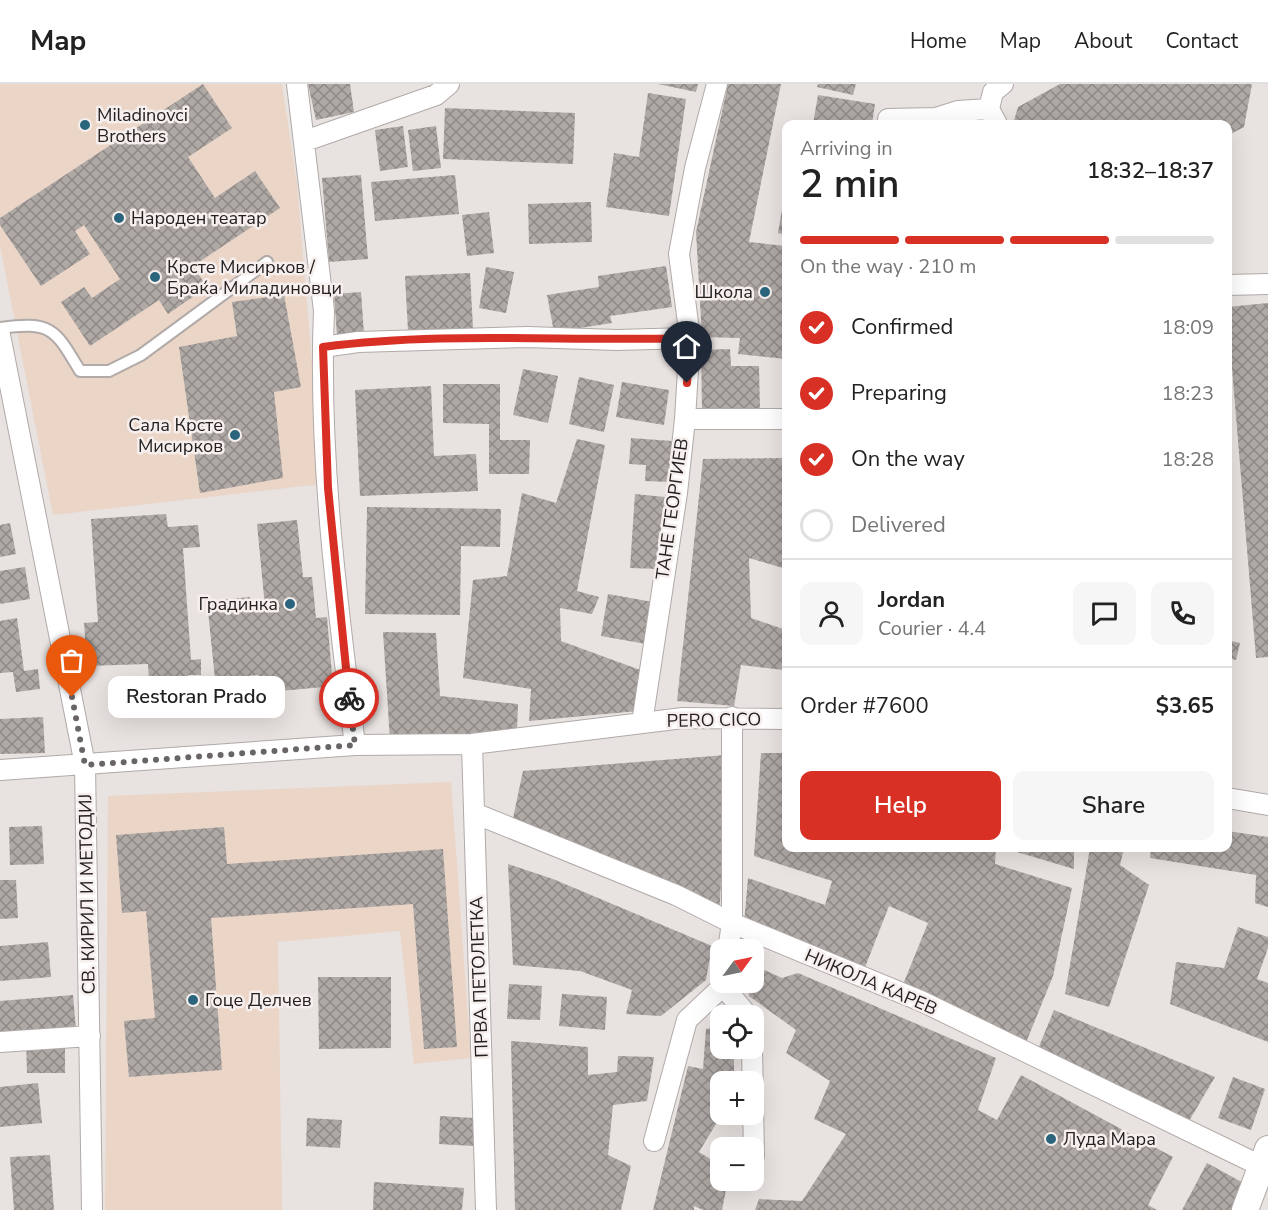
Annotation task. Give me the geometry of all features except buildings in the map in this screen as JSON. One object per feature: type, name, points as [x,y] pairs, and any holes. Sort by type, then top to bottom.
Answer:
[{"type":"street","points":[[297,84],[324,311],[323,347],[328,488],[355,745]]},
{"type":"street","points":[[304,141],[436,95],[449,84]]},
{"type":"street","name":"ТАНЕ ГЕОРГИЕВ","points":[[642,723],[677,493],[685,419],[690,338],[679,254],[695,168],[717,84]]},
{"type":"street","points":[[888,119],[936,117],[958,111],[993,117],[993,92],[1003,84]]},
{"type":"street","points":[[1232,285],[1268,284]]},
{"type":"street","name":"СВ. КИРИЛ И МЕТОДИЈ","points":[[0,335],[85,765],[92,1210]]},
{"type":"street","points":[[323,347],[358,342],[527,337],[617,340],[690,338]]},
{"type":"street","points":[[685,419],[782,419]]},
{"type":"street","points":[[730,939],[732,922],[732,717]]},
{"type":"street","name":"PERO CICO","points":[[0,770],[355,745],[472,744],[642,723],[732,717],[782,719]]},
{"type":"street","name":"ПРВА ПЕТОЛЕТКА","points":[[472,744],[486,1210]]},
{"type":"street","points":[[1232,799],[1268,805]]},
{"type":"street","name":"НИКОЛА КАРЕВ","points":[[474,813],[676,895],[732,922],[921,1001],[1265,1157]]},
{"type":"street","points":[[654,1141],[687,1020],[714,993]]},
{"type":"street","points":[[730,993],[739,1005]]},
{"type":"street","points":[[0,1042],[90,1036]]},
{"type":"street","points":[[752,1059],[754,1137]]},
{"type":"street","points":[[1245,1210],[1265,1157]]},
{"type":"lane","points":[[0,328],[25,325],[46,328],[58,334],[80,371],[109,371],[141,355],[267,262]]},
{"type":"shaded area","name":"Крсте Мисирков / Браќа Миладиновци","points":[[0,84],[282,84],[297,184],[322,484],[53,515],[0,246]]},
{"type":"shaded area","name":"Гоце Делчев","points":[[451,782],[471,1058],[414,1064],[400,931],[278,942],[282,1210],[105,1210],[108,796]]},
{"type":"way so far","points":[[72,697],[85,765],[355,745],[349,698]]},
{"type":"place","name":"Miladinovci Brothers","points":[[85,125]]},
{"type":"place","name":"Народен театар","points":[[119,218]]},
{"type":"place","name":"Крсте Мисирков / Браќа Миладиновци","points":[[155,277]]},
{"type":"place","name":"Школа","points":[[765,292]]},
{"type":"place","name":"Сала Крсте Мисирков","points":[[235,435]]},
{"type":"place","name":"Градинка","points":[[290,604]]},
{"type":"place","name":"Restoran Prado","points":[[72,697]]},
{"type":"place","name":"Гоце Делчев","points":[[193,1000]]},
{"type":"place","name":"Луда Мара","points":[[1051,1139]]},
{"type":"route","points":[[349,698],[328,488],[323,347],[358,342],[527,337],[617,340],[690,338],[687,383]]}]
